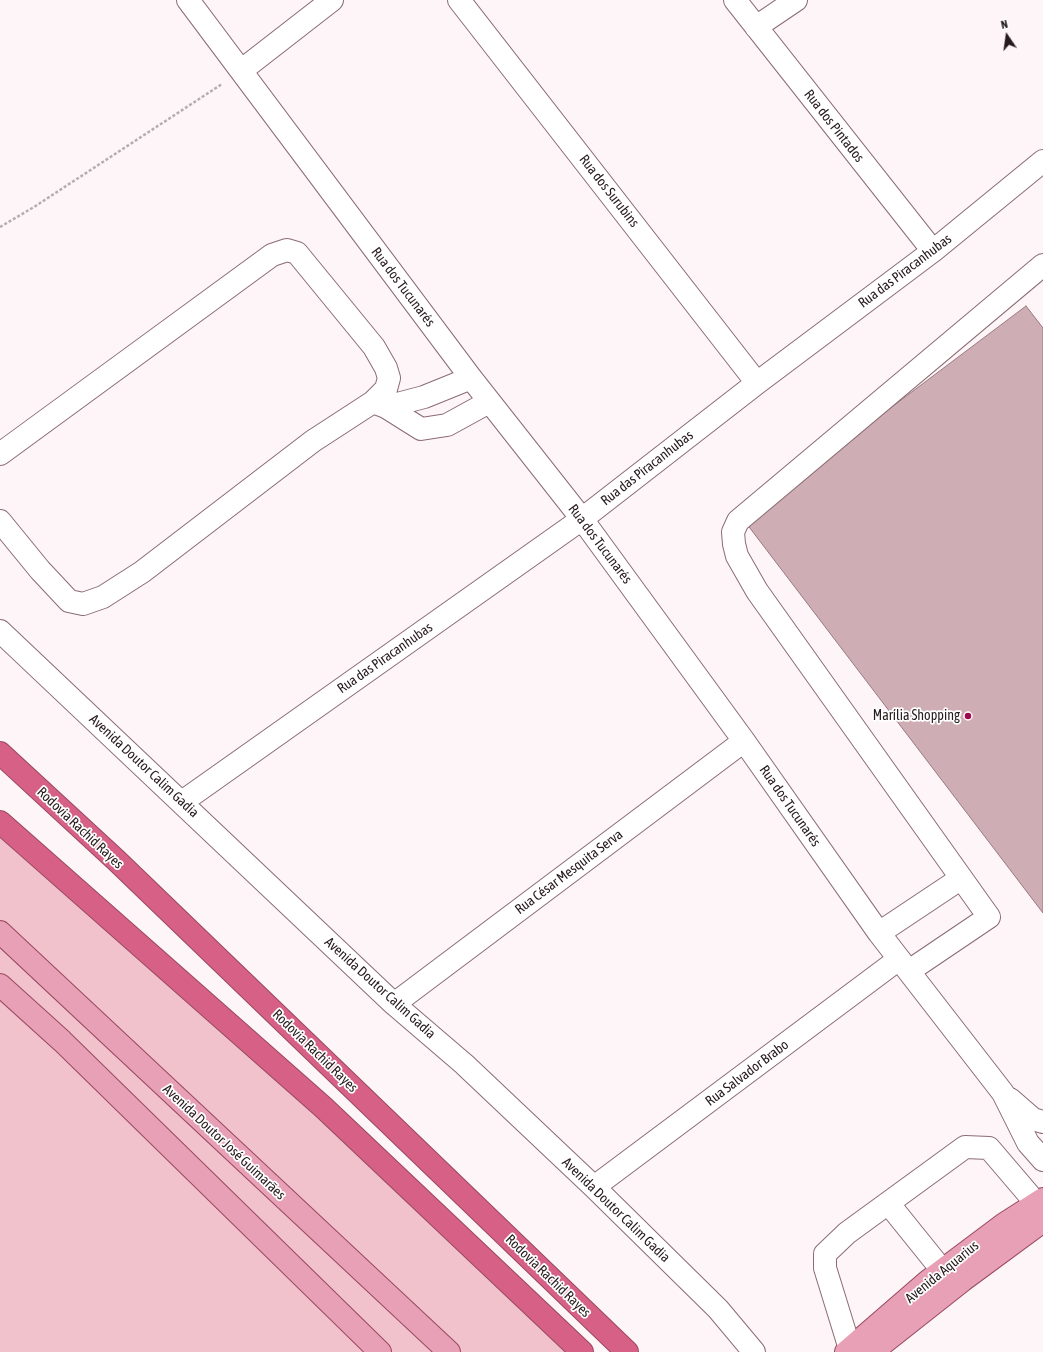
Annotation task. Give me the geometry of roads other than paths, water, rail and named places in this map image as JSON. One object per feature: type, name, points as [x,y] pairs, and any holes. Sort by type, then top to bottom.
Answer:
[{"type":"highway","name":"Rodovia Rachid Rayes","points":[[0,753],[116,860],[340,1074],[620,1346]]},
{"type":"highway","points":[[0,822],[323,1107],[582,1352]]},
{"type":"highway","points":[[620,1346],[640,1352]]},
{"type":"main road","name":"Avenida Doutor José Guimarães","points":[[0,932],[450,1352]]},
{"type":"main road","points":[[0,985],[62,1042],[380,1352]]},
{"type":"main road","name":"Avenida Aquarius","points":[[848,1351],[942,1270],[1004,1224],[1041,1208]]},
{"type":"main road","name":"Avenida Aquarius","points":[[872,1352],[963,1280],[1041,1208]]},
{"type":"street","name":"Rua dos Tucunarés","points":[[188,0],[242,70],[489,402],[582,518],[744,741],[879,933],[1003,1093],[1038,1154]]},
{"type":"street","points":[[242,70],[332,0]]},
{"type":"street","name":"Rua dos Surubins","points":[[459,0],[757,383]]},
{"type":"street","name":"Rua dos Pintados","points":[[735,0],[933,251]]},
{"type":"street","points":[[756,27],[796,0]]},
{"type":"street","name":"Rua das Piracanhubas","points":[[182,802],[582,518],[757,383],[933,251],[1043,161]]},
{"type":"street","points":[[0,454],[272,255],[287,250],[298,253],[374,347],[389,378],[380,405]]},
{"type":"street","points":[[879,933],[960,879],[757,591],[737,556],[733,532],[738,521],[1043,265]]},
{"type":"street","points":[[0,521],[40,570],[69,601],[83,604],[103,597],[142,572],[313,441],[380,405],[424,397],[471,378]]},
{"type":"street","points":[[380,405],[421,429],[447,424],[489,402]]},
{"type":"street","name":"Avenida Doutor Calim Gadia","points":[[0,630],[394,1004],[464,1064],[594,1188],[718,1309],[754,1352]]},
{"type":"street","name":"Rua César Mesquita Serva","points":[[394,1004],[744,741]]},
{"type":"street","name":"Rua Salvador Brabo","points":[[594,1188],[904,965],[989,917],[960,879]]},
{"type":"street","name":"Rua dos Tucunarés","points":[[1003,1093],[1033,1119],[1043,1122]]},
{"type":"street","points":[[848,1351],[825,1268],[825,1254],[847,1233],[965,1147],[989,1148],[1041,1208]]},
{"type":"street","points":[[1006,1167],[1038,1154]]},
{"type":"street","points":[[888,1203],[942,1270]]},
{"type":"place","name":"Marília Shopping","points":[[968,716]]}]
